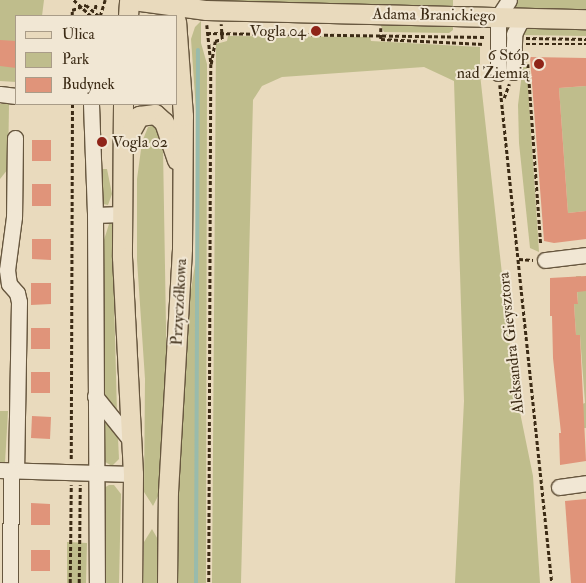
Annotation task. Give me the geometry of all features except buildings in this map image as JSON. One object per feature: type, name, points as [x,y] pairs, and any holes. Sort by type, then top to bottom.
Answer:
[{"type":"main road","name":"Adama Branickiego","points":[[131,0],[176,11],[586,19]]},
{"type":"main road","points":[[128,15],[131,0]]},
{"type":"main road","name":"Przyczółkowa","points":[[167,583],[168,492],[182,248],[183,116],[178,41]]},
{"type":"main road","points":[[123,105],[121,149],[122,214],[133,474],[132,583]]},
{"type":"main road","points":[[121,149],[139,116],[155,114],[164,122],[183,178]]},
{"type":"street","points":[[510,0],[498,16],[494,41],[505,73],[518,26],[528,18]]},
{"type":"street","points":[[0,94],[15,96]]},
{"type":"street","points":[[91,105],[95,215],[97,583]]},
{"type":"street","points":[[10,583],[9,471],[19,302],[17,293],[8,284],[7,186],[15,138]]},
{"type":"street","points":[[95,215],[122,214]]},
{"type":"street","points":[[543,253],[586,255]]},
{"type":"street","points":[[95,396],[131,441]]},
{"type":"street","points":[[9,471],[133,474]]},
{"type":"street","points":[[560,487],[586,483]]},
{"type":"path","points":[[74,0],[90,15]]},
{"type":"path","points":[[99,15],[105,0]]},
{"type":"path","points":[[94,10],[96,4]]},
{"type":"path","points":[[72,15],[72,10],[86,5],[98,15]]},
{"type":"path","points":[[206,18],[211,64],[209,583]]},
{"type":"path","points":[[211,64],[214,44],[222,39],[222,26],[218,21]]},
{"type":"path","points":[[207,33],[494,41]]},
{"type":"path","points":[[514,38],[586,39]]},
{"type":"path","points":[[381,40],[494,41]]},
{"type":"path","points":[[526,52],[524,46],[528,43],[586,44]]},
{"type":"path","points":[[528,58],[543,253]]},
{"type":"path","name":"Aleksandra Gieysztora","points":[[504,100],[552,583]]},
{"type":"path","points":[[72,105],[75,473],[79,583]]},
{"type":"path","points":[[70,583],[75,473]]},
{"type":"green space","points":[[0,0],[44,0],[42,15],[15,15],[15,82],[0,81]]},
{"type":"green space","points":[[224,0],[453,0],[453,9],[224,4]]},
{"type":"green space","points":[[518,0],[586,0],[586,13],[511,8]]},
{"type":"green space","points":[[201,21],[201,43],[207,64],[206,583],[177,583],[177,493],[187,315],[196,258],[196,111],[191,39],[195,27]]},
{"type":"green space","points":[[379,22],[453,23],[453,30],[449,33],[384,32]]},
{"type":"green space","points":[[526,26],[586,26],[586,36],[521,35]]},
{"type":"green space","points":[[228,36],[370,37],[371,41],[480,47],[480,74],[514,383],[533,476],[540,583],[455,583],[464,401],[454,81],[424,67],[282,77],[262,86],[253,100],[241,583],[212,583],[216,44],[227,41]]},
{"type":"green space","points":[[524,57],[526,57],[539,252],[530,248],[519,143],[518,105]]},
{"type":"green space","points":[[586,86],[586,211],[568,213],[559,88]]},
{"type":"green space","points":[[0,104],[9,104],[8,169],[0,179]]},
{"type":"green space","points":[[154,125],[162,138],[163,148],[167,386],[160,492],[153,506],[144,492],[145,379],[137,260],[137,179],[142,142],[148,127]]},
{"type":"green space","points":[[97,169],[107,169],[112,194],[108,205],[103,204]]},
{"type":"green space","points":[[109,224],[112,224],[117,413],[103,391],[103,243]]},
{"type":"green space","points":[[576,276],[581,276],[583,291],[586,291],[586,428],[583,428],[582,404],[585,403],[580,335],[576,335],[574,304],[578,304]]},
{"type":"green space","points":[[0,411],[8,411],[5,463],[0,464]]},
{"type":"green space","points":[[101,415],[118,438],[119,459],[112,466],[102,460]]},
{"type":"green space","points":[[114,485],[121,494],[119,583],[105,583],[104,488]]},
{"type":"green space","points":[[152,529],[160,543],[160,583],[143,583],[144,542]]},
{"type":"green space","points":[[67,542],[87,543],[86,583],[67,583]]},
{"type":"waterway","points":[[196,583],[198,50]]},
{"type":"place","name":"Vogla 04","points":[[316,31]]},
{"type":"place","name":"6 Stóp nad Ziemią","points":[[539,64]]},
{"type":"place","name":"Vogla 02","points":[[102,142]]}]
